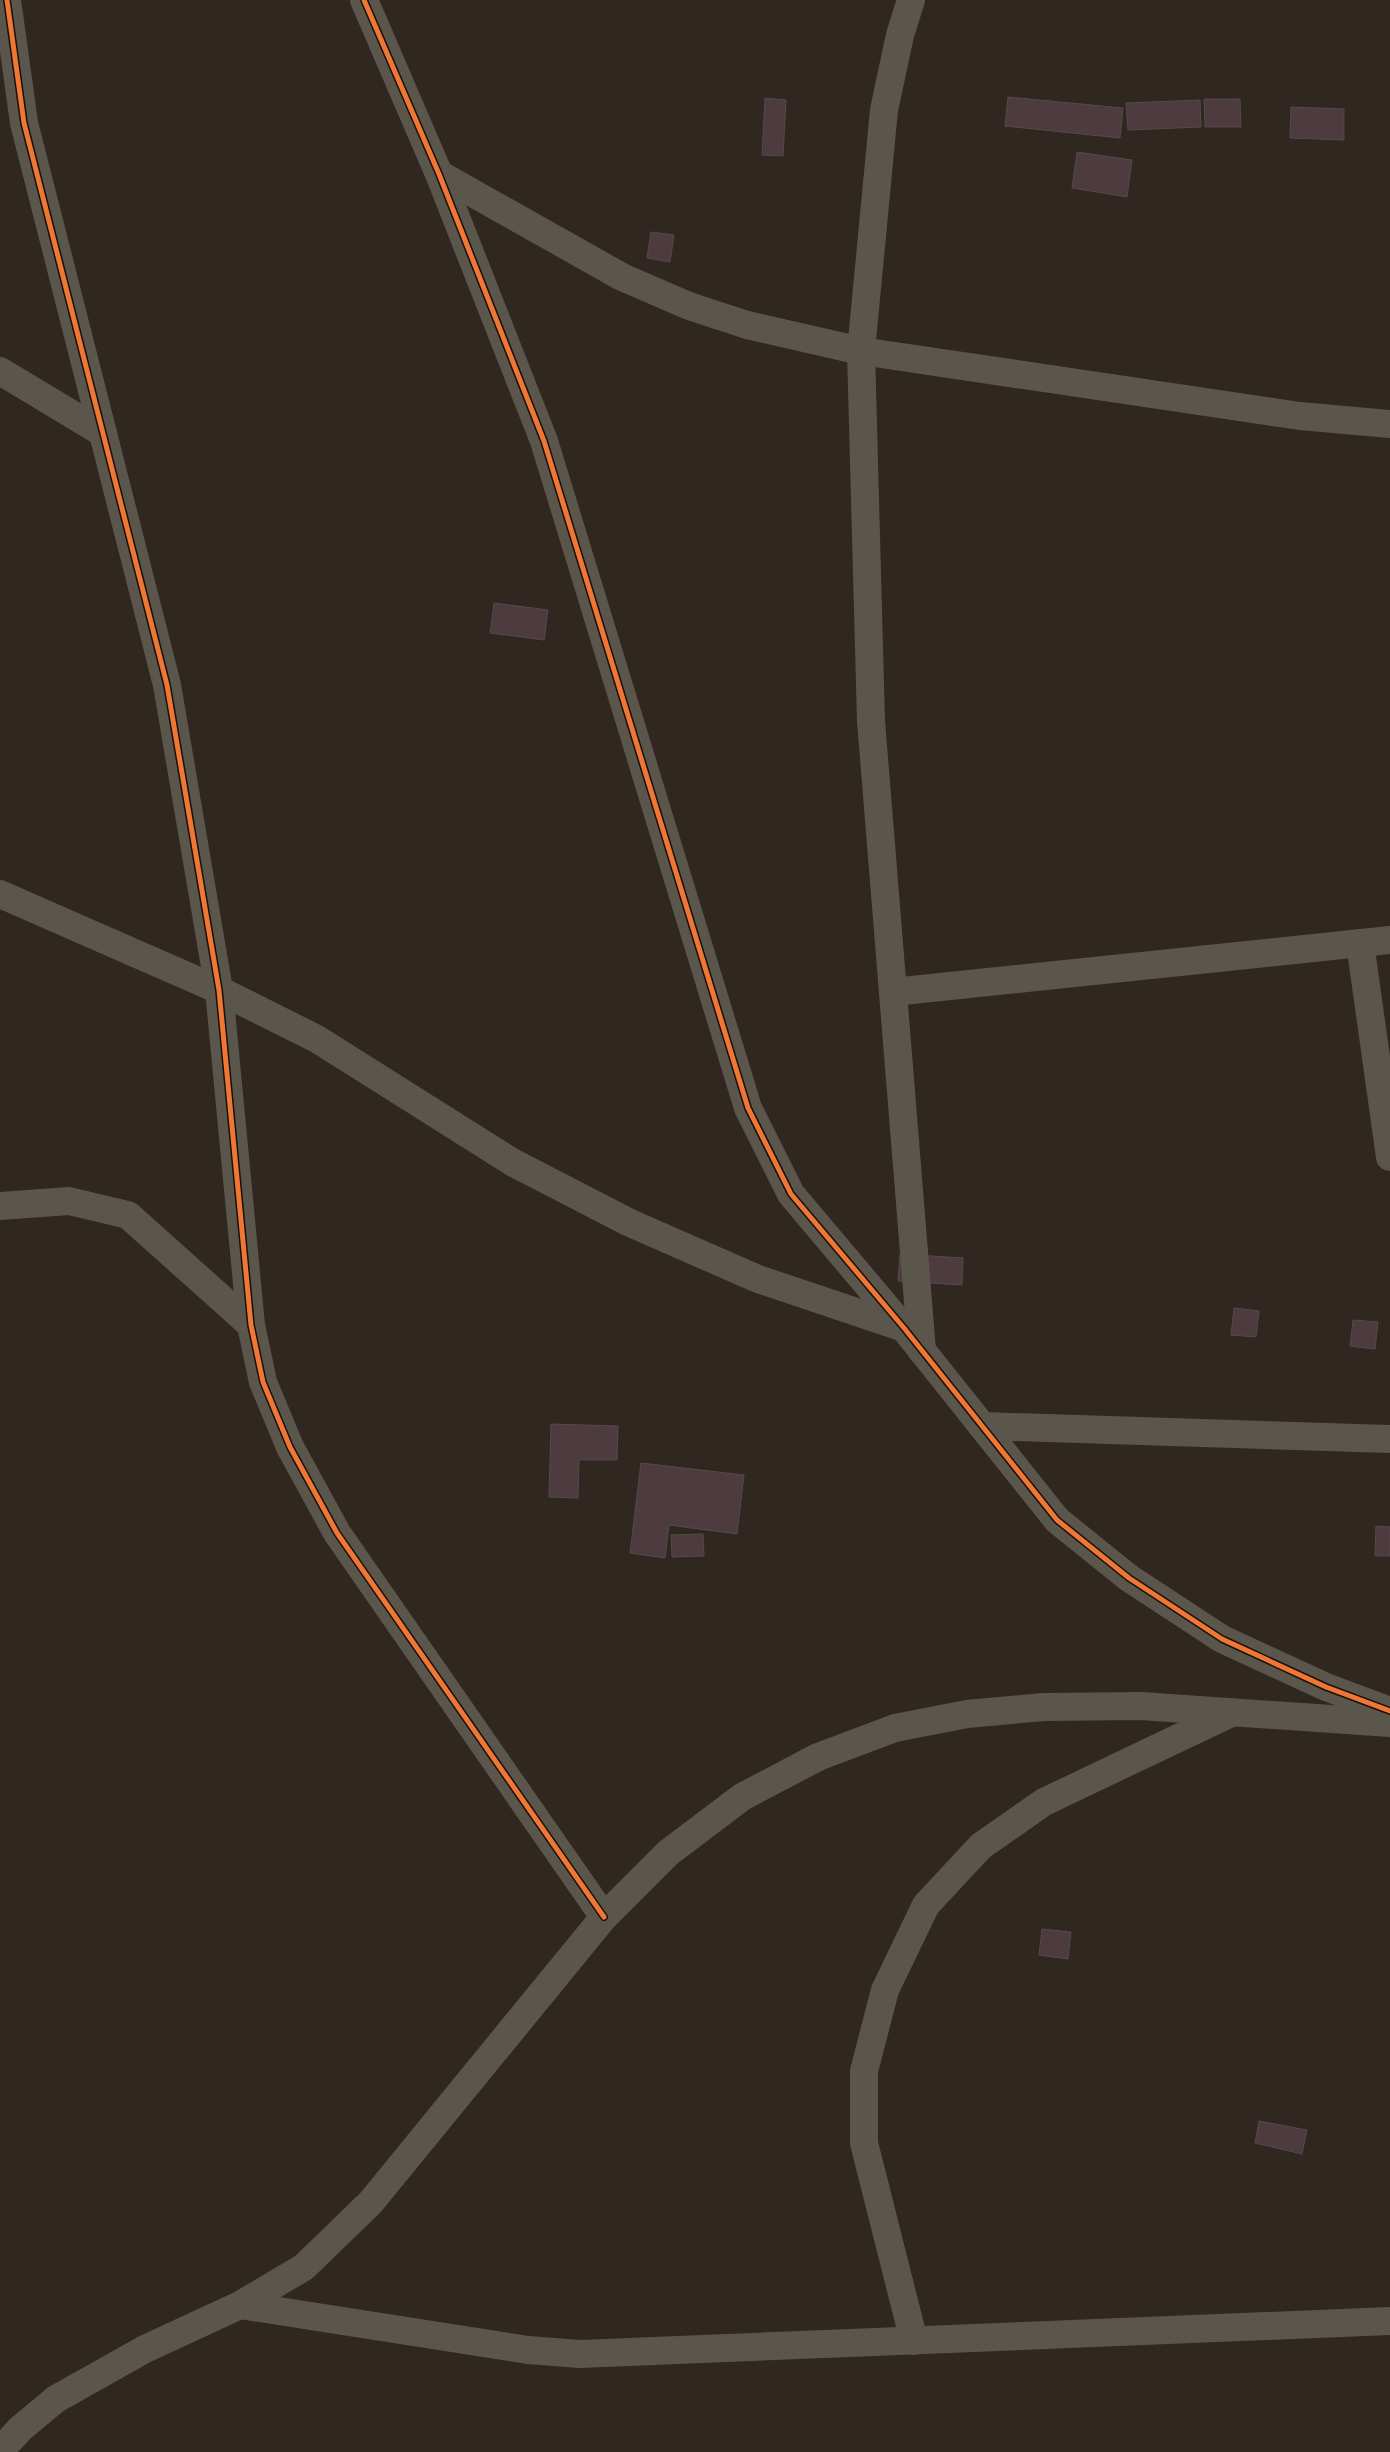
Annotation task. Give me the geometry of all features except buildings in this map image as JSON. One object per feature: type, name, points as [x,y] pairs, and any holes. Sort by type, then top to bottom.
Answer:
[{"type":"street","points":[[7,0],[24,123],[167,685],[219,990],[251,1325],[263,1382],[290,1447],[336,1533],[604,1917]]},
{"type":"street","points":[[364,0],[439,174],[544,441],[748,1108],[791,1194],[904,1328],[1057,1520],[1129,1578],[1222,1639],[1326,1687],[1390,1711]]},
{"type":"street","points":[[911,0],[884,110],[861,351],[871,721],[922,1351]]},
{"type":"street","points":[[439,174],[622,277],[689,306],[747,325],[861,351],[1300,416],[1390,424]]},
{"type":"street","points":[[0,371],[103,433]]},
{"type":"street","points":[[0,894],[219,990],[317,1039],[512,1162],[628,1222],[758,1279],[904,1328]]},
{"type":"street","points":[[893,992],[1390,940]]},
{"type":"street","points":[[1360,943],[1390,1157]]},
{"type":"street","points":[[0,1206],[69,1201],[128,1215],[251,1325]]},
{"type":"street","points":[[982,1426],[1390,1438]]},
{"type":"street","points":[[0,2451],[20,2429],[56,2399],[146,2349],[240,2305],[304,2267],[371,2202],[604,1917],[668,1853],[742,1797],[818,1758],[895,1728],[967,1714],[1044,1707],[1141,1706],[1390,1723]]},
{"type":"street","points":[[914,2341],[864,2143],[864,2071],[885,1990],[926,1905],[981,1846],[1044,1802],[1232,1712]]},
{"type":"street","points":[[240,2305],[528,2350],[580,2354],[1390,2321]]},
{"type":"cycle path","points":[[7,0],[24,123],[167,685],[219,990],[251,1325],[263,1382],[290,1447],[337,1533],[604,1917]]},
{"type":"cycle path","points":[[364,0],[439,174],[544,441],[748,1108],[791,1194],[904,1328],[1057,1520],[1129,1578],[1222,1639],[1326,1687],[1390,1711]]}]
